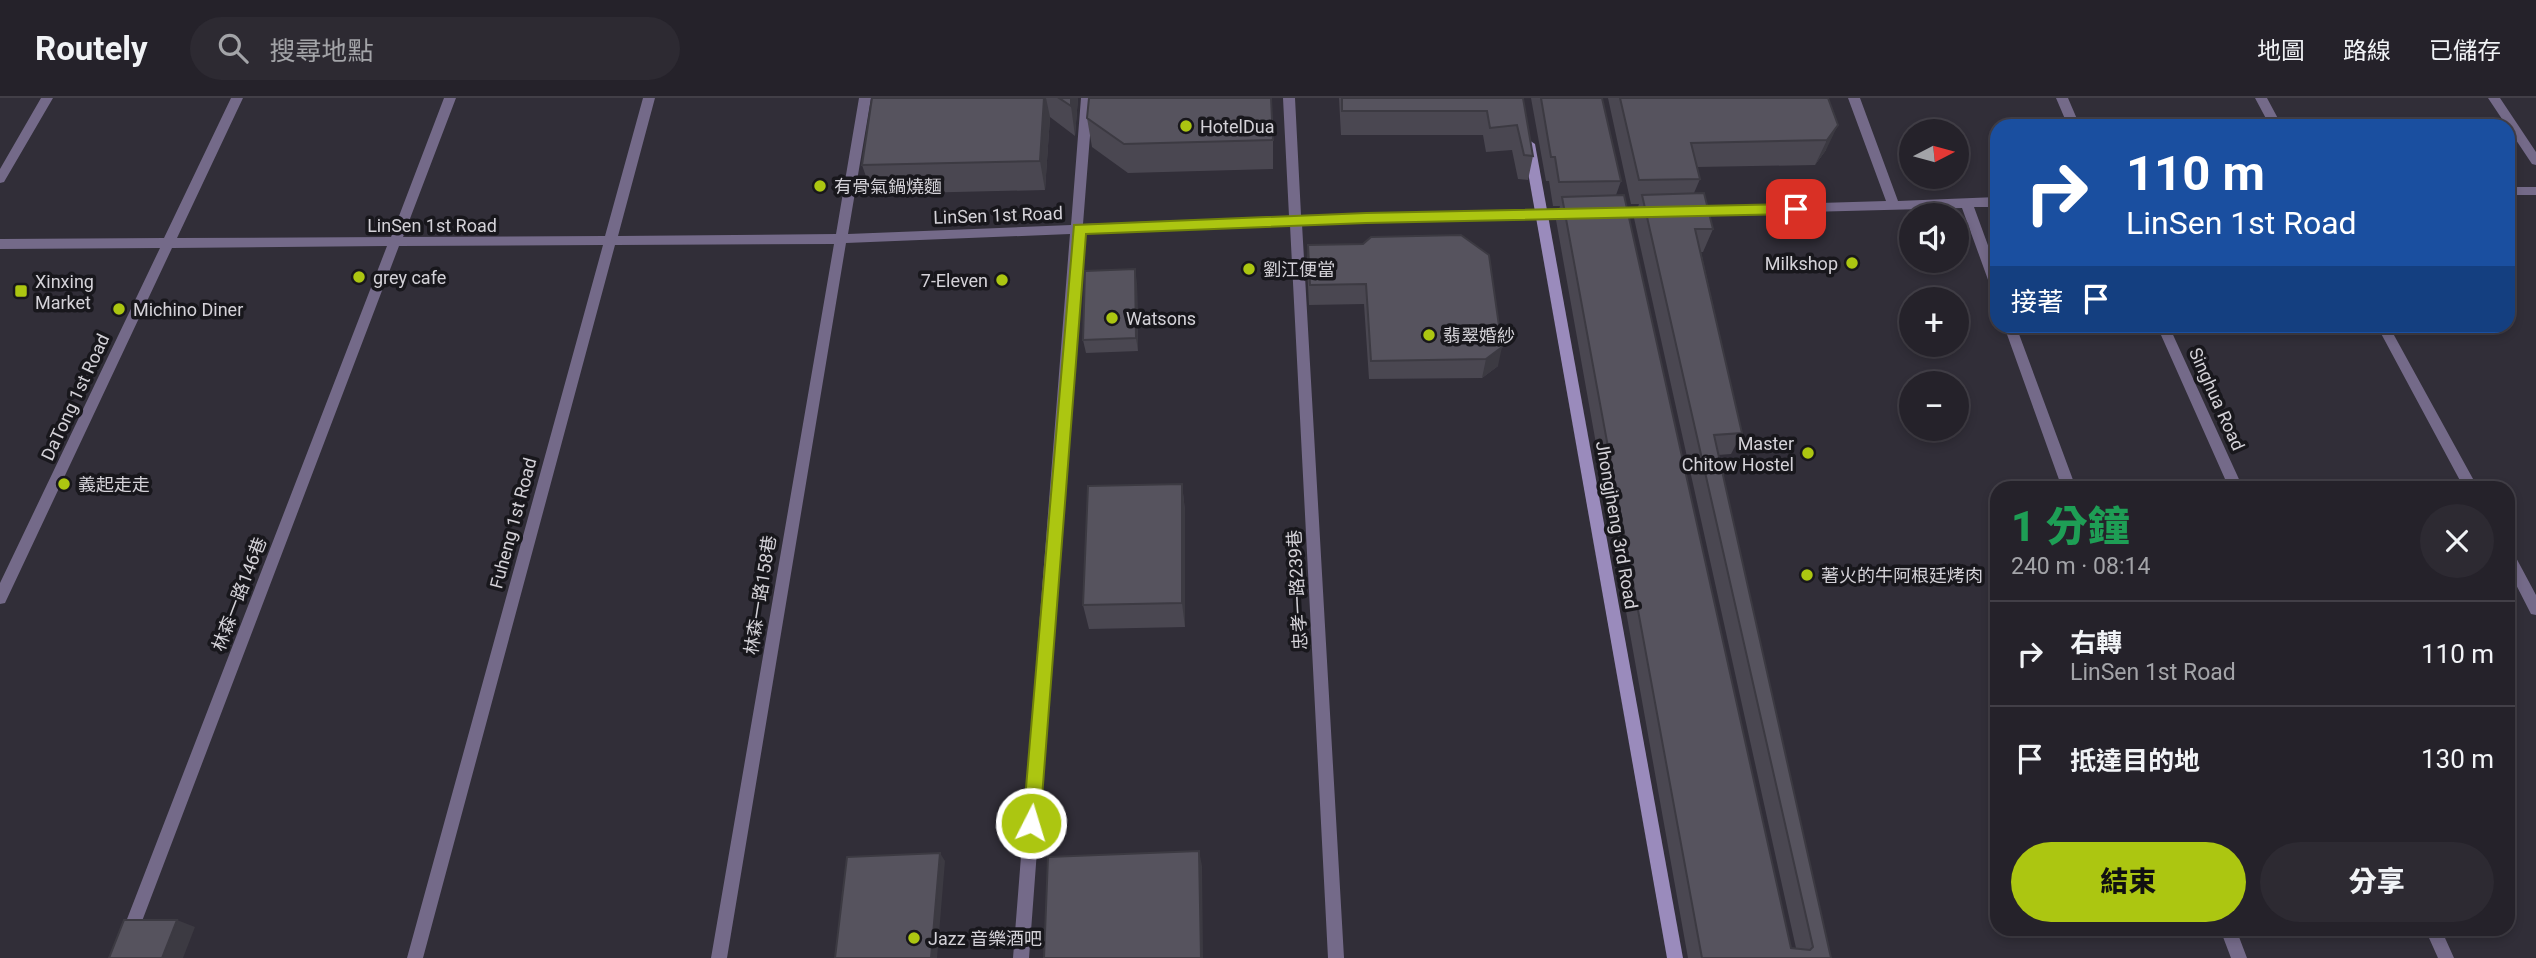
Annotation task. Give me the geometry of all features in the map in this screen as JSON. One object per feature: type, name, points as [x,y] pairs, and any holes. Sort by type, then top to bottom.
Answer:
[{"type":"street","points":[[0,179],[47,98]]},
{"type":"street","name":"DaTong 1st Road","points":[[0,598],[237,98]]},
{"type":"street","name":"林森一路146巷","points":[[120,958],[450,98]]},
{"type":"street","name":"Fuheng 1st Road","points":[[415,958],[649,98]]},
{"type":"street","name":"林森一路158巷","points":[[719,958],[865,98]]},
{"type":"street","points":[[1021,958],[1087,98]]},
{"type":"street","name":"忠孝一路239巷","points":[[1289,98],[1336,958]]},
{"type":"street","points":[[1854,98],[1894,206]]},
{"type":"street","points":[[2062,98],[2071,119]]},
{"type":"street","points":[[2261,98],[2272,119]]},
{"type":"street","points":[[2494,98],[2508,119]]},
{"type":"street","points":[[2515,130],[2536,161]]},
{"type":"street","name":"Jhongjheng 3rd Road","points":[[1527,131],[1675,958]]},
{"type":"street","points":[[2515,191],[2536,191]]},
{"type":"street","points":[[1966,203],[1990,202]]},
{"type":"street","points":[[1673,212],[1899,206]]},
{"type":"street","points":[[1969,211],[1990,269]]},
{"type":"street","name":"LinSen 1st Road","points":[[0,244],[839,239],[1296,220],[1583,213]]},
{"type":"street","points":[[2013,333],[2066,481]]},
{"type":"street","name":"Singhua Road","points":[[2166,333],[2233,481]]},
{"type":"street","points":[[2387,333],[2467,481]]},
{"type":"street","points":[[2515,569],[2536,609]]},
{"type":"street","points":[[2231,936],[2239,958]]},
{"type":"street","points":[[2436,936],[2446,958]]},
{"type":"building","points":[[872,98],[1044,98],[1040,161],[862,165]]},
{"type":"building","points":[[1059,98],[1071,98],[1071,106]]},
{"type":"building","points":[[1089,98],[1271,98],[1273,140],[1124,144],[1087,118]]},
{"type":"building","points":[[1342,98],[1523,98],[1533,156],[1524,155],[1517,125],[1490,128],[1487,111],[1342,111]]},
{"type":"building","points":[[1541,98],[1602,98],[1621,181],[1559,182],[1555,157],[1551,157]]},
{"type":"building","points":[[1620,98],[1828,98],[1838,125],[1827,140],[1691,143],[1700,179],[1639,180]]},
{"type":"building","points":[[1704,193],[1713,229],[1695,229],[1742,433],[1714,435],[1831,958],[1702,958],[1562,197],[1624,195],[1791,948],[1810,950],[1813,947],[1642,195]]},
{"type":"building","name":"翡翠婚紗","points":[[1461,235],[1489,255],[1502,347],[1486,359],[1371,361],[1366,284],[1310,285],[1308,245],[1363,244],[1371,237]]},
{"type":"building","name":"Watsons","points":[[1135,269],[1136,338],[1083,340],[1085,271]]},
{"type":"building","points":[[1182,484],[1182,603],[1083,605],[1088,486]]},
{"type":"building","points":[[1199,851],[1201,958],[1044,958],[1048,857]]},
{"type":"building","points":[[940,853],[931,958],[835,958],[847,857]]},
{"type":"building","points":[[124,920],[177,920],[162,958],[109,958]]},
{"type":"place","name":"HotelDua","points":[[1186,126]]},
{"type":"place","name":"有骨氣鍋燒麵","points":[[820,186]]},
{"type":"place","name":"Milkshop","points":[[1852,263]]},
{"type":"place","name":"劉江便當","points":[[1249,269]]},
{"type":"place","name":"grey cafe","points":[[359,277]]},
{"type":"place","name":"7-Eleven","points":[[1002,280]]},
{"type":"place","name":"Xinxing Market","points":[[21,291]]},
{"type":"place","name":"Michino Diner","points":[[119,309]]},
{"type":"place","name":"Watsons","points":[[1112,318]]},
{"type":"place","name":"翡翠婚紗","points":[[1429,335]]},
{"type":"place","name":"Master Chitow Hostel","points":[[1808,453]]},
{"type":"place","name":"義起走走","points":[[64,484]]},
{"type":"place","name":"著火的牛阿根廷烤肉","points":[[1807,575]]},
{"type":"place","name":"Jazz 音樂酒吧","points":[[914,938]]},
{"type":"route","points":[[1031,823],[1079,229],[1366,218],[1796,209]]}]
